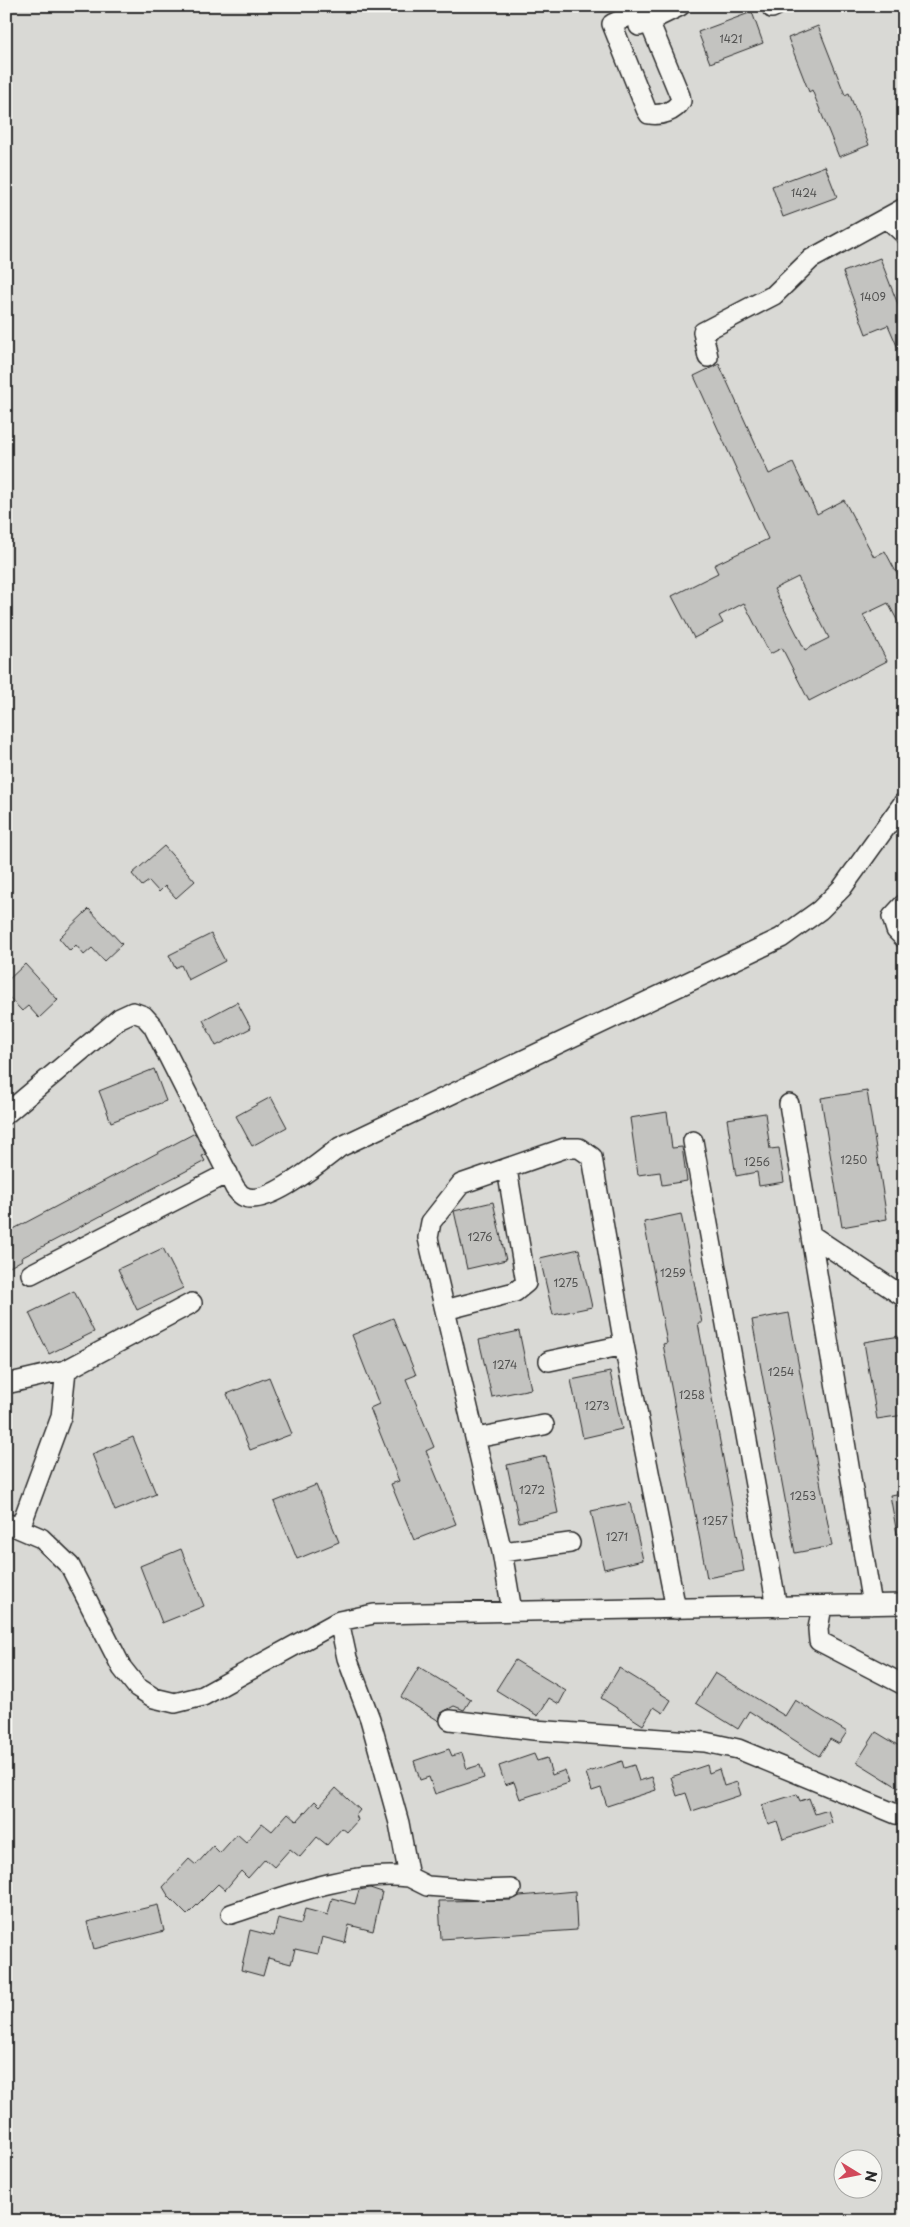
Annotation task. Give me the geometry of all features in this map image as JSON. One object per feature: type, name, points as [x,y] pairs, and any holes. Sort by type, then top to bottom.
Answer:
[{"type":"street","points":[[648,12],[680,96],[679,105],[671,112],[649,114],[615,30],[648,12],[680,6]]},
{"type":"street","points":[[708,357],[703,332],[774,295],[811,259],[896,213],[904,234]]},
{"type":"street","points":[[6,1114],[120,1018],[133,1012],[144,1016],[153,1026],[235,1188],[244,1197],[256,1199],[290,1185],[340,1146],[781,938],[820,910],[842,888],[904,802]]},
{"type":"street","points":[[904,904],[892,917],[896,930],[904,938]]},
{"type":"street","points":[[789,1104],[872,1605]]},
{"type":"street","points":[[694,1141],[777,1607]]},
{"type":"street","points":[[512,1611],[502,1552],[428,1238],[431,1222],[461,1184],[565,1148],[580,1148],[592,1157],[624,1345],[676,1609]]},
{"type":"street","points":[[445,1310],[515,1292],[526,1283],[507,1169]]},
{"type":"street","points":[[32,1274],[228,1173]]},
{"type":"street","points":[[811,1235],[904,1297]]},
{"type":"street","points":[[6,1384],[66,1370],[192,1303]]},
{"type":"street","points":[[549,1361],[624,1345]]},
{"type":"street","points":[[66,1370],[61,1417],[13,1525],[41,1538],[70,1566],[122,1668],[136,1687],[154,1698],[175,1702],[203,1696],[339,1621],[374,1614],[904,1604]]},
{"type":"street","points":[[476,1438],[544,1424]]},
{"type":"street","points":[[502,1552],[570,1543]]},
{"type":"street","points":[[822,1606],[818,1629],[819,1640],[904,1685]]},
{"type":"street","points":[[339,1621],[347,1658],[370,1719],[399,1823],[409,1877]]},
{"type":"street","points":[[450,1720],[534,1730],[705,1742],[738,1749],[896,1814],[904,1815]]},
{"type":"street","points":[[231,1914],[318,1886],[361,1876],[409,1877],[427,1886],[479,1890],[511,1889]]},
{"type":"shaded area","points":[[6,6],[904,6],[904,2221],[6,2221]]},
{"type":"building","points":[[752,12],[763,43],[710,63],[698,32]]},
{"type":"building","points":[[818,26],[845,95],[849,93],[869,145],[839,157],[812,90],[809,92],[788,38]]},
{"type":"building","points":[[825,166],[837,197],[783,217],[772,186]]},
{"type":"building","points":[[880,258],[904,320],[904,362],[888,325],[866,334],[843,272]]},
{"type":"building","points":[[719,364],[769,474],[793,463],[817,514],[844,500],[874,557],[885,551],[904,587],[904,633],[888,603],[863,615],[887,661],[809,701],[782,648],[770,654],[744,603],[719,616],[723,623],[694,638],[672,596],[718,573],[714,565],[768,539],[694,376]],"holes":[[[798,577],[829,638],[805,650],[774,589]]]},
{"type":"building","points":[[164,846],[195,881],[176,898],[165,886],[159,892],[149,881],[142,886],[132,874]]},
{"type":"building","points":[[89,909],[122,944],[104,961],[92,948],[84,955],[76,945],[70,951],[59,938]]},
{"type":"building","points":[[211,934],[225,961],[188,980],[181,965],[175,968],[169,955]]},
{"type":"building","points":[[25,964],[58,1000],[39,1018],[28,1006],[22,1011],[6,994],[6,982]]},
{"type":"building","points":[[237,1002],[251,1028],[216,1046],[203,1020]]},
{"type":"building","points":[[154,1069],[166,1101],[111,1122],[99,1091]]},
{"type":"building","points":[[867,1091],[887,1219],[842,1227],[821,1098]]},
{"type":"building","points":[[271,1097],[287,1127],[252,1146],[236,1116]]},
{"type":"building","points":[[667,1112],[672,1148],[682,1147],[687,1181],[662,1185],[660,1172],[638,1175],[630,1118]]},
{"type":"building","points":[[765,1113],[770,1149],[779,1148],[784,1182],[759,1186],[757,1172],[736,1176],[727,1119]]},
{"type":"building","points":[[195,1133],[206,1155],[202,1156],[205,1161],[21,1258],[22,1260],[10,1267],[6,1260],[6,1233]]},
{"type":"building","points":[[493,1202],[506,1260],[467,1269],[454,1211]]},
{"type":"building","points":[[681,1214],[702,1323],[698,1323],[744,1571],[707,1578],[663,1344],[667,1343],[644,1222]]},
{"type":"building","points":[[163,1248],[183,1288],[137,1310],[118,1269]]},
{"type":"building","points":[[579,1249],[592,1307],[553,1315],[540,1258]]},
{"type":"building","points":[[74,1291],[94,1332],[49,1354],[29,1313]]},
{"type":"building","points":[[789,1313],[832,1546],[795,1553],[752,1320]]},
{"type":"building","points":[[393,1318],[416,1375],[406,1379],[434,1447],[426,1451],[456,1524],[414,1540],[391,1484],[399,1481],[370,1408],[379,1404],[352,1335]]},
{"type":"building","points":[[519,1331],[531,1389],[492,1397],[479,1340]]},
{"type":"building","points":[[900,1336],[904,1357],[904,1415],[877,1419],[864,1342]]},
{"type":"building","points":[[610,1372],[622,1429],[583,1438],[571,1380]]},
{"type":"building","points":[[269,1377],[292,1434],[250,1450],[227,1394]]},
{"type":"building","points":[[133,1437],[156,1494],[115,1511],[92,1454]]},
{"type":"building","points":[[546,1456],[558,1513],[519,1522],[507,1465]]},
{"type":"building","points":[[316,1485],[339,1542],[297,1559],[274,1502]]},
{"type":"building","points":[[904,1493],[904,1534],[897,1534],[890,1495]]},
{"type":"building","points":[[630,1503],[643,1560],[604,1569],[591,1511]]},
{"type":"building","points":[[181,1549],[204,1606],[162,1623],[140,1566]]},
{"type":"building","points":[[515,1660],[566,1691],[559,1704],[549,1698],[538,1716],[496,1690]]},
{"type":"building","points":[[419,1667],[471,1699],[464,1710],[454,1706],[441,1713],[439,1721],[401,1697]]},
{"type":"building","points":[[619,1668],[671,1700],[663,1713],[654,1707],[643,1725],[601,1698]]},
{"type":"building","points":[[715,1673],[785,1716],[795,1700],[847,1732],[839,1744],[830,1739],[819,1756],[749,1711],[738,1729],[696,1703]]},
{"type":"building","points":[[876,1732],[904,1749],[904,1781],[899,1788],[857,1762]]},
{"type":"building","points":[[449,1749],[452,1756],[462,1753],[467,1769],[480,1765],[484,1778],[435,1794],[429,1777],[420,1780],[414,1761]]},
{"type":"building","points":[[534,1754],[537,1761],[547,1758],[552,1775],[565,1770],[569,1783],[520,1799],[514,1782],[505,1785],[499,1766]]},
{"type":"building","points":[[622,1761],[624,1768],[634,1765],[639,1781],[652,1777],[656,1790],[607,1806],[601,1788],[592,1791],[586,1773]]},
{"type":"building","points":[[707,1765],[709,1773],[719,1769],[724,1786],[737,1782],[741,1795],[692,1811],[686,1793],[677,1796],[671,1777]]},
{"type":"building","points":[[336,1788],[360,1810],[356,1815],[358,1820],[347,1832],[342,1828],[327,1845],[317,1837],[300,1857],[290,1849],[274,1867],[265,1859],[248,1878],[241,1871],[225,1890],[218,1884],[187,1915],[169,1897],[163,1887],[189,1859],[196,1865],[213,1846],[220,1853],[237,1834],[246,1842],[262,1823],[272,1831],[288,1813],[297,1821],[315,1801],[320,1806]]},
{"type":"building","points":[[797,1794],[800,1801],[809,1798],[815,1814],[828,1810],[832,1823],[783,1839],[777,1821],[768,1824],[762,1805]]},
{"type":"building","points":[[370,1888],[382,1892],[373,1931],[349,1925],[345,1943],[322,1937],[318,1954],[295,1949],[291,1964],[268,1958],[263,1976],[241,1970],[250,1930],[274,1936],[278,1918],[301,1924],[305,1909],[328,1915],[332,1898],[355,1904],[359,1890]]},
{"type":"building","points":[[575,1891],[577,1930],[441,1939],[439,1901],[511,1900],[520,1896]]},
{"type":"building","points":[[158,1905],[164,1931],[94,1949],[87,1922]]}]
